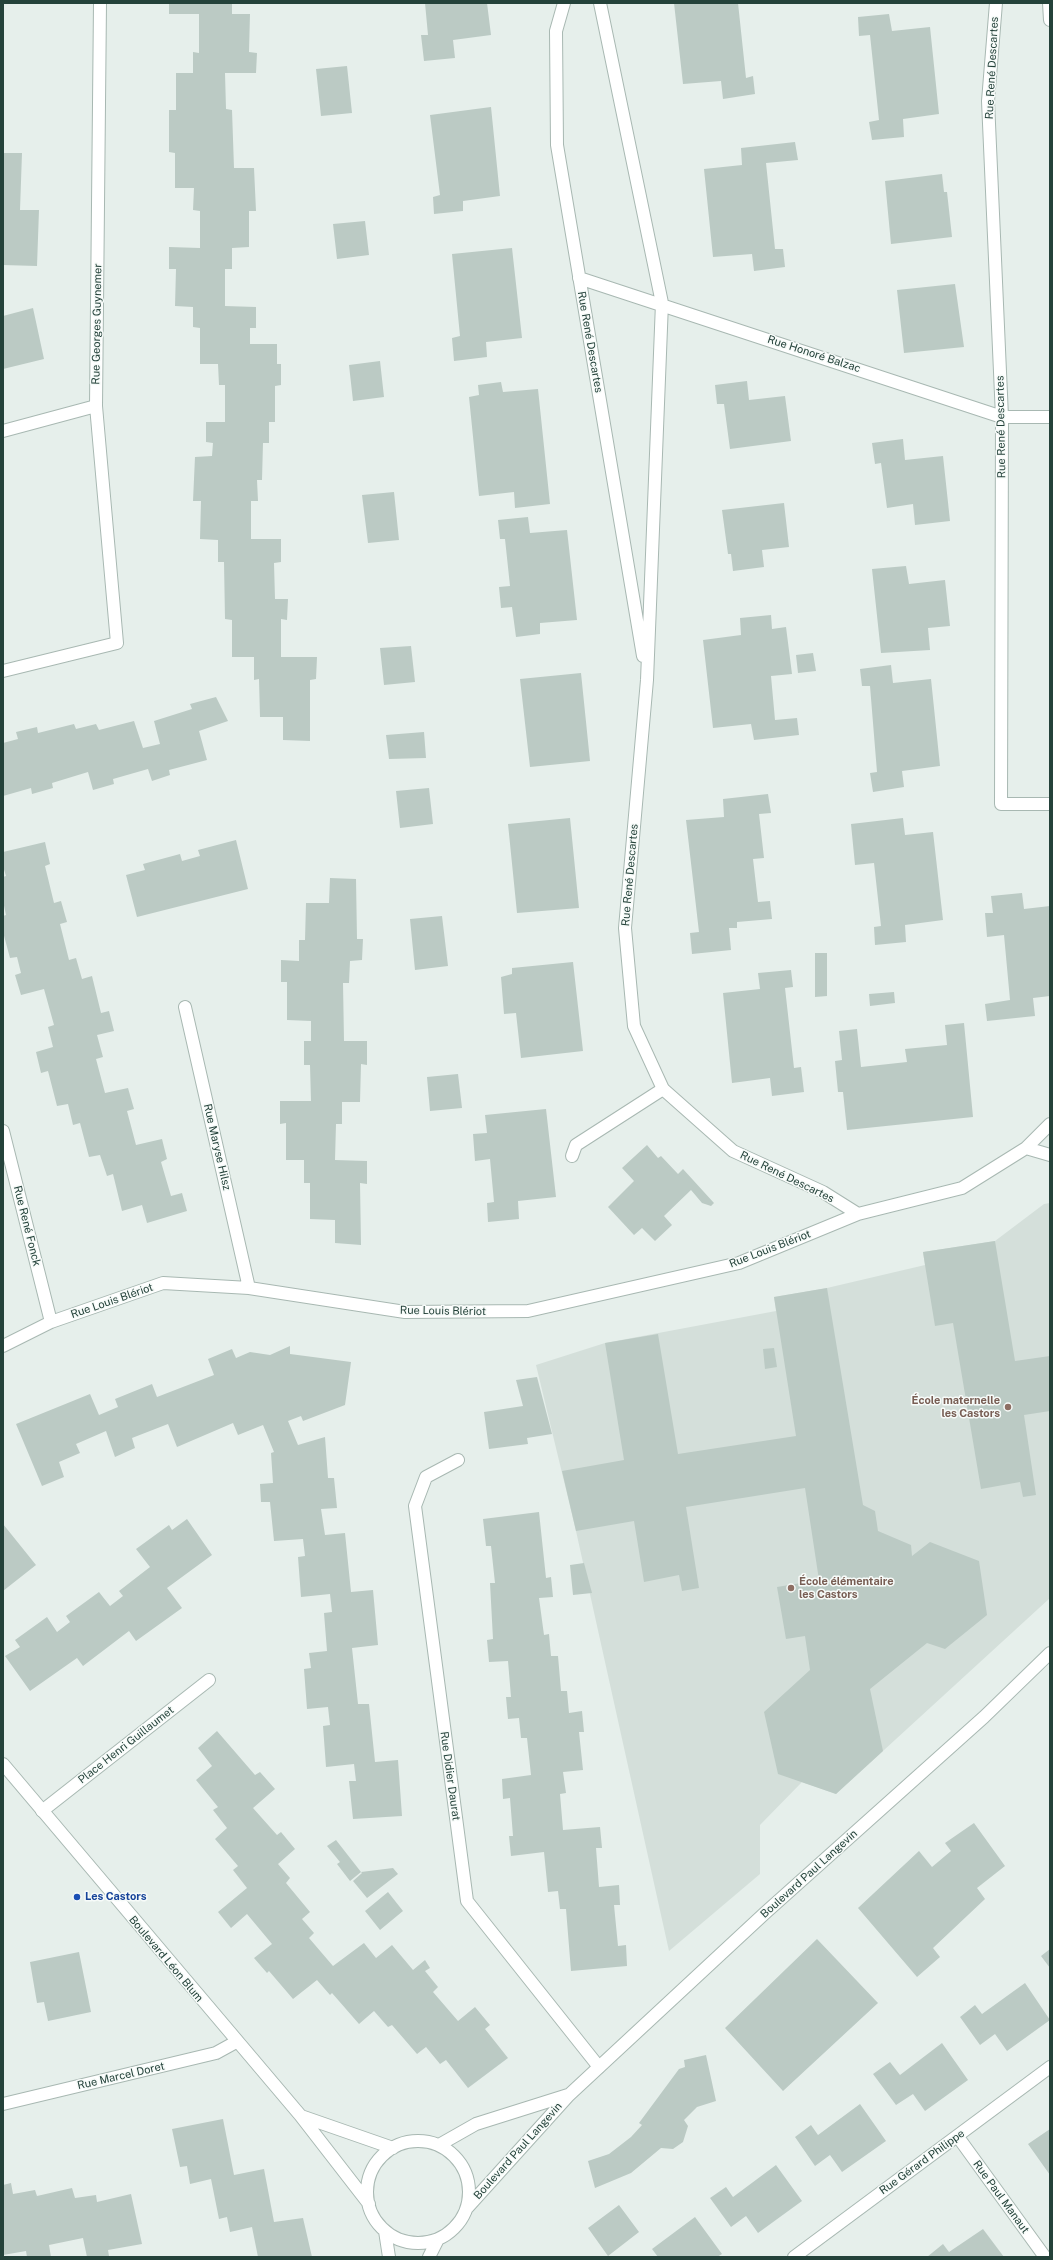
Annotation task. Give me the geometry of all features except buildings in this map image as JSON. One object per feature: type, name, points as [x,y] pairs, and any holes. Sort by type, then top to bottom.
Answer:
[{"type":"street","name":"Rue Georges Guynemer","points":[[3,671],[117,643],[96,406],[100,3]]},
{"type":"street","name":"Rue René Descartes","points":[[564,3],[556,30],[557,145],[647,680]]},
{"type":"street","name":"Rue René Descartes","points":[[600,3],[662,303],[647,680],[625,928],[634,1026],[663,1089],[733,1151],[823,1192],[858,1214]]},
{"type":"street","name":"Rue René Descartes","points":[[996,3],[988,101],[1002,417],[1001,804],[1050,804]]},
{"type":"street","points":[[1049,3],[1050,20]]},
{"type":"street","name":"Rue Honoré Balzac","points":[[579,278],[662,303],[1002,417],[1050,417]]},
{"type":"street","points":[[3,431],[96,406]]},
{"type":"street","name":"Rue Maryse Hilsz","points":[[185,1007],[249,1288]]},
{"type":"street","points":[[572,1156],[576,1145],[663,1089]]},
{"type":"street","points":[[858,1214],[962,1188],[1026,1148],[1050,1124]]},
{"type":"street","name":"Rue René Fonck","points":[[3,1131],[51,1322]]},
{"type":"street","points":[[1026,1148],[1050,1155]]},
{"type":"street","name":"Rue Louis Blériot","points":[[3,1346],[51,1322],[162,1283],[249,1288],[405,1312],[528,1311],[739,1263],[858,1214]]},
{"type":"street","name":"Rue Didier Daurat","points":[[458,1460],[426,1477],[415,1506],[467,1901],[599,2067]]},
{"type":"street","name":"Boulevard Paul Langevin","points":[[467,2208],[569,2095],[765,1913],[984,1717],[1050,1653]]},
{"type":"street","name":"Place Henri Guillaumet","points":[[42,1811],[209,1680]]},
{"type":"street","name":"Boulevard Léon Blum","points":[[3,1764],[300,2116],[369,2204]]},
{"type":"street","name":"Rue Marcel Doret","points":[[3,2104],[216,2053],[236,2042]]},
{"type":"street","name":"Rue Gérard Philippe","points":[[794,2257],[1050,2067]]},
{"type":"street","name":"Boulevard Paul Langevin","points":[[439,2145],[476,2124],[569,2095]]},
{"type":"street","points":[[300,2116],[393,2148]]},
{"type":"street","name":"Rue Paul Manaut","points":[[958,2136],[1045,2257]]},
{"type":"street","points":[[424,2141],[439,2145],[452,2153],[462,2165],[468,2178],[470,2193],[467,2208],[461,2221],[451,2232],[438,2240],[423,2244],[407,2243],[385,2231],[374,2219],[369,2204],[367,2188],[371,2172],[380,2158],[393,2148],[408,2142],[424,2141]]},
{"type":"street","points":[[385,2231],[389,2257]]},
{"type":"street","points":[[429,2257],[438,2240]]},
{"type":"shaded area","name":"École élémentaire les Castors","points":[[1050,1203],[1050,1598],[836,1794],[802,1782],[760,1825],[760,1874],[669,1951],[576,1531],[536,1365],[605,1343],[776,1311],[774,1297],[827,1288],[925,1265],[923,1252],[995,1241],[1044,1204]]},
{"type":"place","name":"École maternelle les Castors","points":[[1008,1407]]},
{"type":"place","name":"École élémentaire les Castors","points":[[791,1588]]},
{"type":"place","name":"Les Castors","points":[[77,1897]]}]
